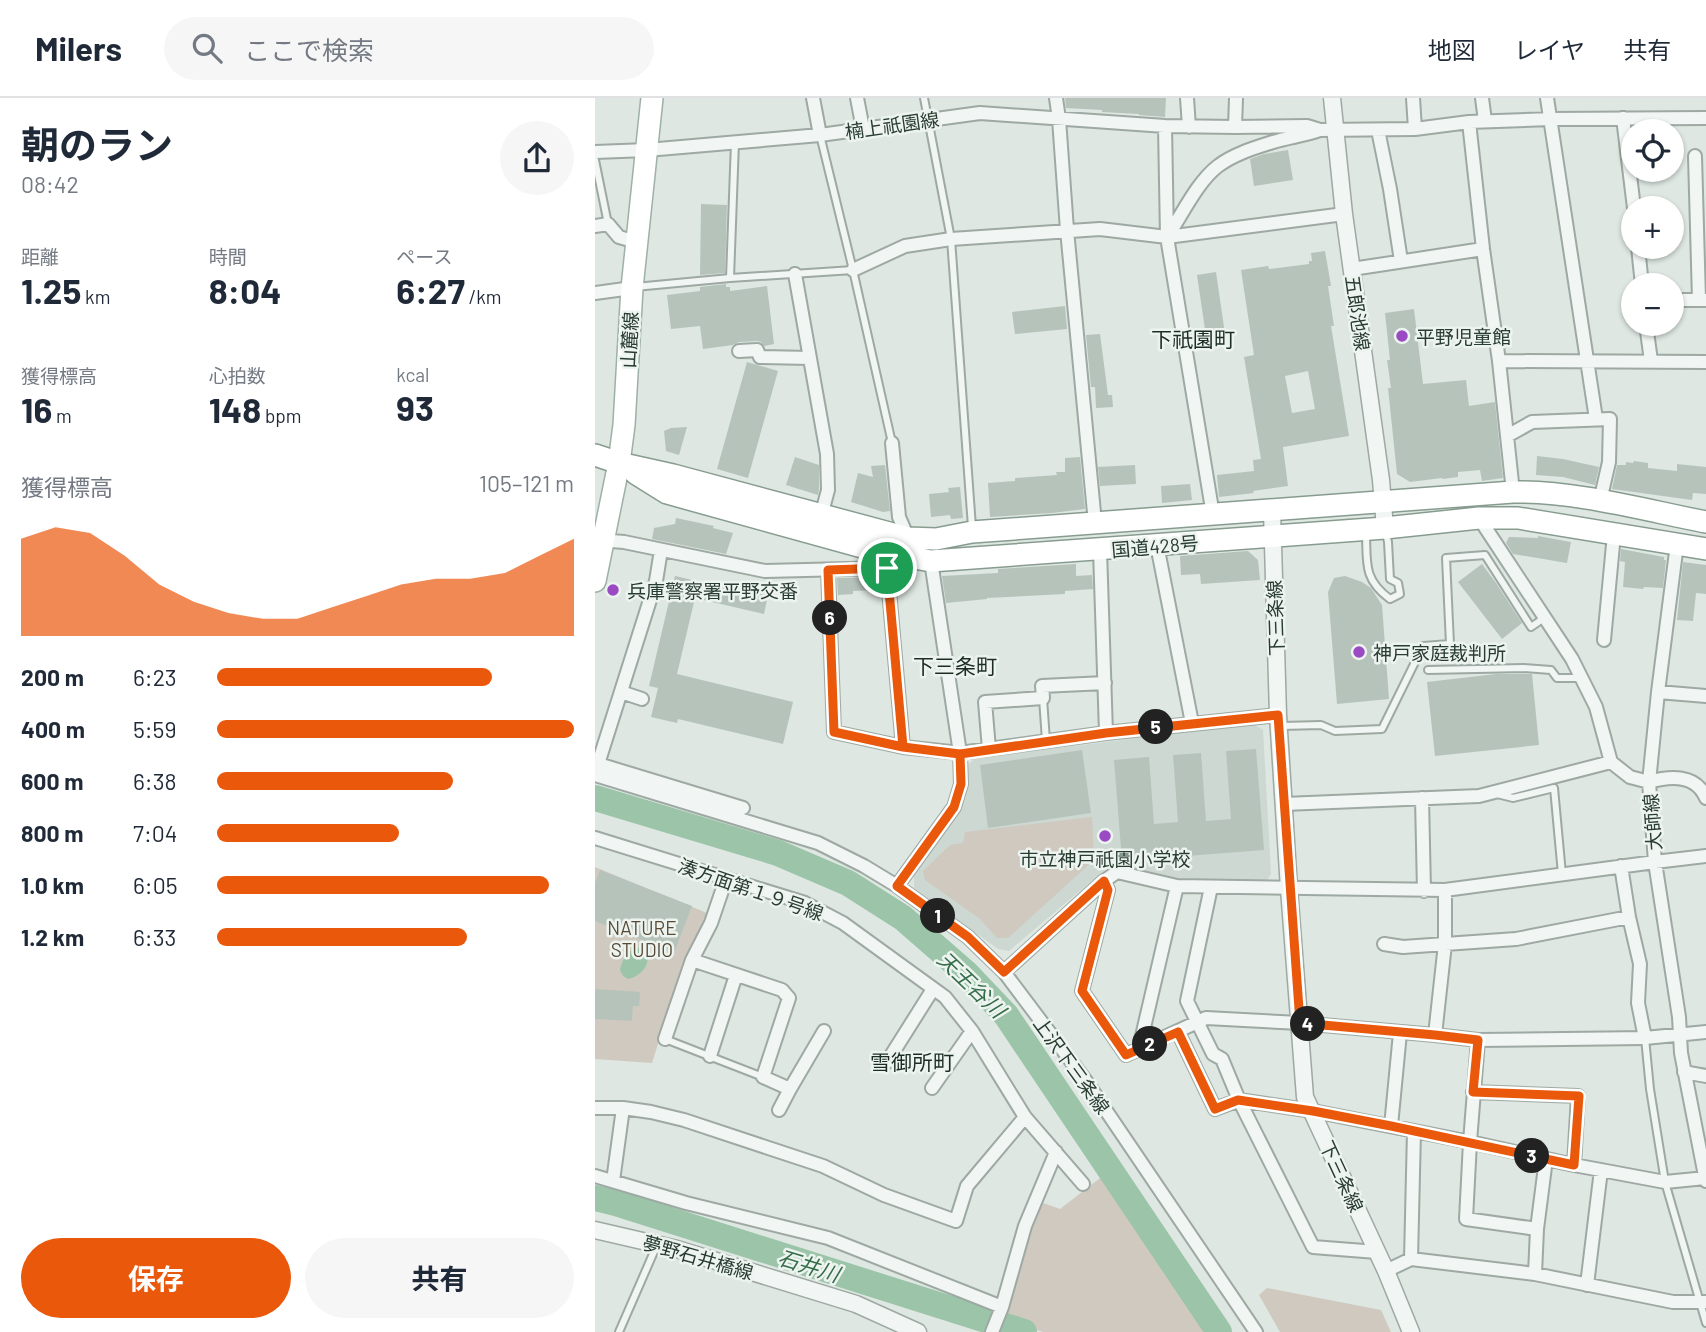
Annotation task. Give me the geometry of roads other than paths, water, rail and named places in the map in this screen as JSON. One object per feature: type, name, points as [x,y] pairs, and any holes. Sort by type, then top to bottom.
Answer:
[{"type":"main road","name":"山麓線","points":[[595,581],[599,540],[619,463],[624,425],[632,288],[652,98]]},
{"type":"main road","name":"国道428号","points":[[595,455],[821,516],[900,555]]},
{"type":"main road","name":"国道428号","points":[[619,463],[667,493],[880,552],[930,561],[1100,550],[1479,518],[1518,518],[1706,549]]},
{"type":"main road","name":"国道428号","points":[[900,555],[936,539],[972,533],[1513,492],[1540,492],[1600,501],[1706,522]]},
{"type":"street","points":[[813,98],[820,135]]},
{"type":"street","points":[[857,98],[863,129]]},
{"type":"street","points":[[1056,98],[1066,230],[1095,523]]},
{"type":"street","points":[[1187,98],[1189,127]]},
{"type":"street","points":[[1235,127],[1236,98]]},
{"type":"street","name":"五郎池線","points":[[1332,98],[1328,130],[1344,214],[1381,480],[1383,503],[1376,528]]},
{"type":"street","points":[[1413,98],[1415,129]]},
{"type":"street","points":[[1482,98],[1485,121]]},
{"type":"street","points":[[1547,98],[1596,419]]},
{"type":"street","name":"楠上祇園線","points":[[595,152],[820,135],[980,113],[1165,126],[1307,126],[1328,130]]},
{"type":"street","points":[[1167,237],[1204,181],[1219,165],[1274,141],[1328,130],[1415,129],[1485,121],[1706,117]]},
{"type":"street","points":[[1623,118],[1633,196]]},
{"type":"street","points":[[1469,122],[1513,492]]},
{"type":"street","points":[[1165,126],[1167,237],[1213,515]]},
{"type":"street","points":[[1378,130],[1401,261]]},
{"type":"street","points":[[1684,300],[1703,300],[1695,156]]},
{"type":"street","points":[[853,270],[905,246],[951,239],[1100,229],[1167,237],[1344,214]]},
{"type":"street","points":[[601,225],[619,237],[637,242]]},
{"type":"street","points":[[1352,269],[1483,249]]},
{"type":"street","points":[[796,274],[827,454],[828,490],[821,516]]},
{"type":"street","points":[[595,293],[632,288]]},
{"type":"street","points":[[1648,336],[1651,361]]},
{"type":"street","points":[[739,351],[757,349],[760,357],[810,358]]},
{"type":"street","points":[[1499,361],[1706,362]]},
{"type":"street","points":[[1507,436],[1532,422],[1610,419],[1609,462],[1600,501]]},
{"type":"street","points":[[892,443],[899,517],[903,747]]},
{"type":"street","name":"下三条線","points":[[1272,511],[1279,720],[1305,1097],[1386,1271],[1411,1332]]},
{"type":"street","points":[[1285,804],[1479,796],[1611,762],[1596,707],[1572,659],[1479,518]]},
{"type":"street","points":[[1604,640],[1614,534]]},
{"type":"street","points":[[599,540],[623,542],[765,571],[828,570],[900,555]]},
{"type":"street","points":[[1677,544],[1649,782],[1677,777],[1691,781],[1705,793]]},
{"type":"street","points":[[1157,545],[1192,723]]},
{"type":"street","points":[[661,550],[656,581],[596,767],[743,808]]},
{"type":"street","points":[[1100,550],[1106,733]]},
{"type":"street","points":[[897,886],[954,807],[961,784],[960,754],[930,561]]},
{"type":"street","points":[[828,570],[834,732],[903,747],[960,754],[1192,723],[1279,720]]},
{"type":"street","points":[[989,749],[985,702],[1043,698],[1042,686],[1105,683]]},
{"type":"street","points":[[621,692],[642,699]]},
{"type":"street","points":[[1658,692],[1706,696]]},
{"type":"street","name":"大師線","points":[[1611,762],[1630,777],[1649,782],[1655,862],[1679,1017],[1684,1072],[1706,1179]]},
{"type":"street","name":"上沢下三条線","points":[[596,767],[818,843],[897,886],[968,937],[1004,972],[1086,1081],[1256,1332]]},
{"type":"street","points":[[1422,798],[1424,891]]},
{"type":"street","name":"湊方面第１９号線","points":[[595,838],[805,904],[843,923],[945,997],[972,1031],[1025,1117],[1083,1184]]},
{"type":"street","points":[[1004,972],[1117,872],[1177,886],[1424,891],[1706,856]]},
{"type":"street","points":[[1621,866],[1640,964],[1638,1003],[1645,1038]]},
{"type":"street","points":[[665,1039],[692,960],[711,923],[726,879]]},
{"type":"street","points":[[1104,881],[1108,890],[1082,991],[1126,1055],[1206,1018],[1300,1023],[1478,1040],[1645,1038],[1706,1032]]},
{"type":"street","points":[[1139,1049],[1177,886]]},
{"type":"street","points":[[1211,887],[1187,1000],[1197,1022],[1213,1054],[1222,1059],[1238,1100],[1313,1247],[1377,1252]]},
{"type":"street","points":[[1435,1035],[1445,944],[1445,890]]},
{"type":"street","points":[[1384,944],[1403,947],[1516,939],[1629,916]]},
{"type":"street","points":[[692,960],[782,990],[789,998],[763,1077],[790,1089]]},
{"type":"street","points":[[709,1056],[736,975]]},
{"type":"street","points":[[887,1062],[933,989]]},
{"type":"street","points":[[779,1110],[824,1031]]},
{"type":"street","points":[[932,1088],[972,1031]]},
{"type":"street","points":[[1178,1032],[1215,1109],[1238,1100],[1414,1130],[1665,1182],[1706,1179]]},
{"type":"street","points":[[1391,1126],[1400,1032]]},
{"type":"street","points":[[1478,1040],[1466,1219],[1537,1229]]},
{"type":"street","points":[[1684,1072],[1706,1076]]},
{"type":"street","points":[[1473,1092],[1579,1096],[1574,1165]]},
{"type":"street","points":[[595,1108],[623,1108],[684,1120],[823,1166],[884,1195],[956,1221],[967,1186],[1025,1117]]},
{"type":"street","points":[[613,1181],[623,1108]]},
{"type":"street","points":[[1411,1259],[1414,1130]]},
{"type":"street","points":[[992,1332],[1002,1307],[1025,1226],[1056,1152]]},
{"type":"street","points":[[1535,1274],[1537,1229],[1546,1159]]},
{"type":"street","points":[[1587,1284],[1601,1170]]},
{"type":"street","points":[[595,1176],[686,1203],[828,1238],[1002,1307]]},
{"type":"street","name":"夢野石井橋線","points":[[595,1230],[677,1249],[856,1304],[918,1332]]},
{"type":"street","points":[[1386,1271],[1411,1259],[1535,1274],[1673,1302],[1703,1303]]},
{"type":"lane","points":[[925,98],[951,239],[972,533]]},
{"type":"lane","points":[[820,135],[892,443]]},
{"type":"lane","points":[[730,278],[735,142]]},
{"type":"lane","points":[[595,160],[601,225]]},
{"type":"lane","points":[[632,288],[853,270]]},
{"type":"lane","points":[[1376,528],[1388,542],[1390,579],[1398,583],[1400,594],[1389,599],[1378,591],[1370,580],[1367,561],[1376,528]]},
{"type":"lane","points":[[1279,720],[1321,725],[1335,731],[1383,729],[1423,646],[1450,644],[1446,558],[1485,555],[1531,626],[1545,617]]},
{"type":"lane","points":[[1428,670],[1524,668],[1551,670],[1557,678],[1582,678]]},
{"type":"lane","points":[[1043,698],[1046,741]]},
{"type":"lane","points":[[1491,793],[1513,798],[1554,788],[1562,874]]},
{"type":"lane","points":[[1645,1038],[1665,1182],[1703,1303],[1706,1324]]},
{"type":"lane","points":[[665,1039],[763,1077]]},
{"type":"lane","points":[[619,1332],[657,1244]]},
{"type":"waterway","name":"天王谷川","points":[[595,798],[778,853],[848,883],[903,918],[966,973],[1006,1015],[1219,1332]]},
{"type":"waterway","name":"石井川","points":[[595,1198],[1024,1332]]},
{"type":"place","name":"平野児童館","points":[[1402,336]]},
{"type":"place","name":"兵庫警察署平野交番","points":[[613,590]]},
{"type":"place","name":"神戸家庭裁判所","points":[[1359,652]]},
{"type":"place","name":"市立神戸祇園小学校","points":[[1105,836]]},
{"type":"district","name":"下祇園町","points":[[1193,338]]},
{"type":"district","name":"下三条町","points":[[955,665]]},
{"type":"district","name":"雪御所町","points":[[912,1061]]},
{"type":"park label","name":"NATURE STUDIO","points":[[642,938]]}]
